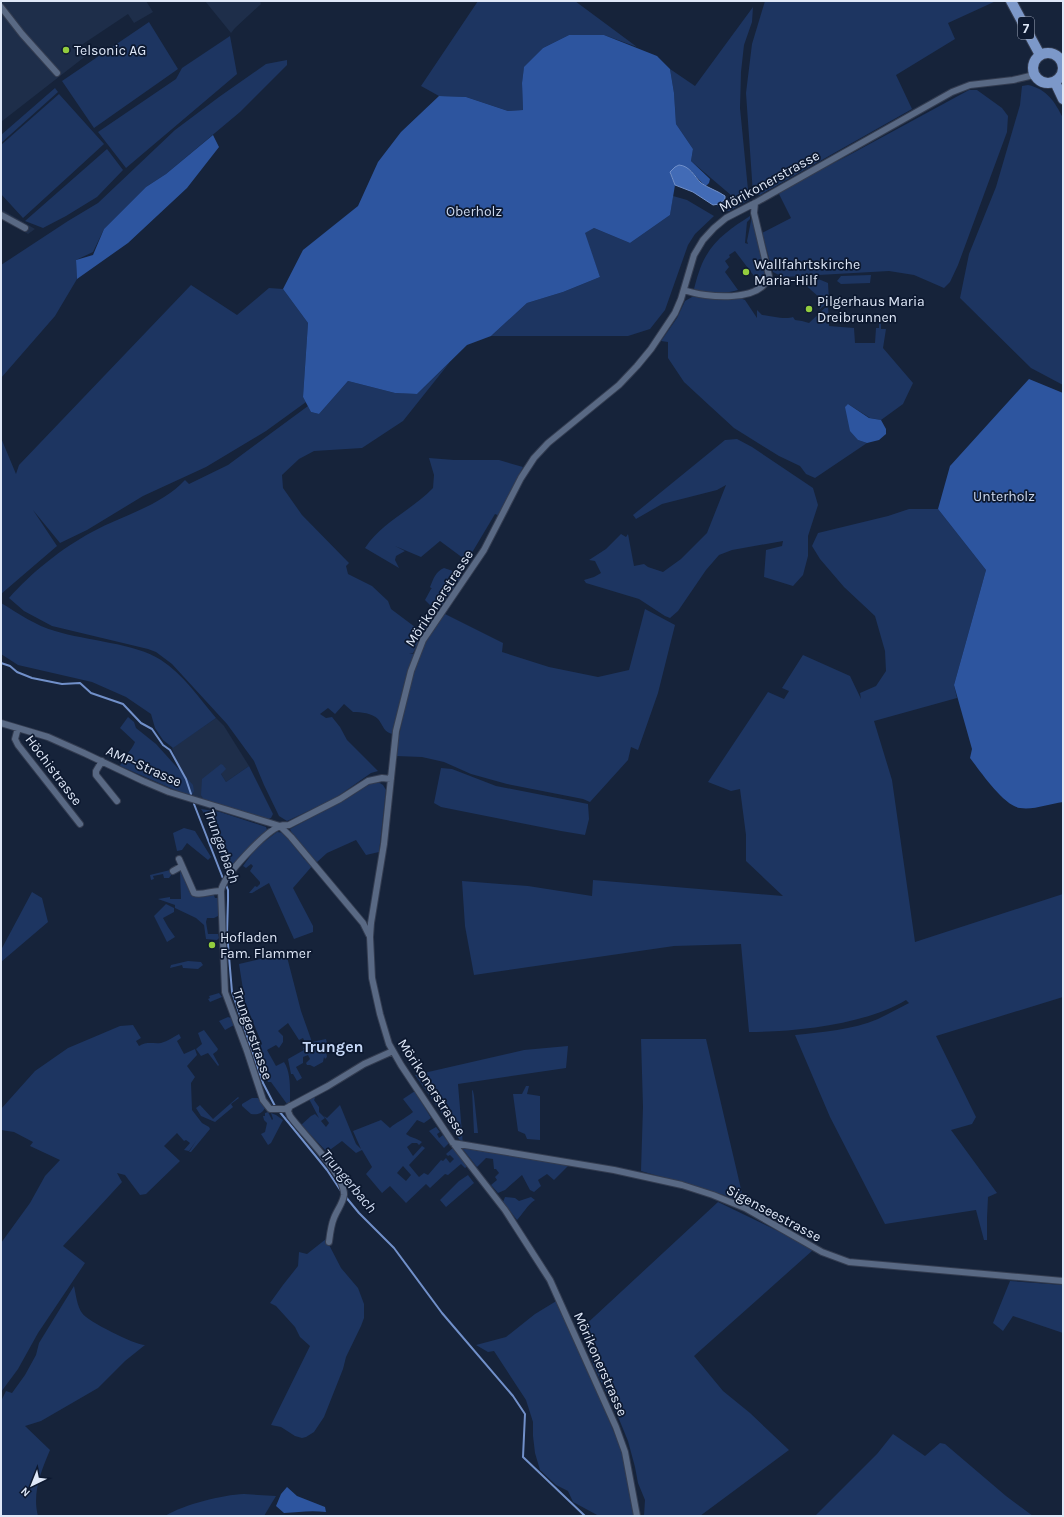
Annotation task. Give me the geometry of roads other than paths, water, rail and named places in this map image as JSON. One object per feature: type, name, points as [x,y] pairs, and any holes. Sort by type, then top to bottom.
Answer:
[{"type":"main road","name":"7","points":[[1011,1],[1040,55]]},
{"type":"main road","points":[[1045,53],[1054,55],[1062,61],[1063,66],[1061,75],[1055,82],[1045,84],[1037,79],[1032,71],[1034,62],[1040,55],[1045,53]]},
{"type":"main road","points":[[1055,82],[1063,99]]},
{"type":"street","points":[[1,7],[56,74]]},
{"type":"street","name":"Mörikonerstrasse","points":[[637,1516],[625,1452],[616,1427],[550,1280],[504,1210],[453,1143],[393,1051],[386,1036],[374,991],[370,937],[384,844],[396,731],[411,671],[423,640],[480,556],[529,465],[548,443],[601,400],[637,366],[651,349],[669,324],[682,299],[694,255],[707,236],[726,218],[952,92],[970,85],[1013,80],[1034,75]]},
{"type":"street","points":[[684,290],[710,297],[730,296],[747,294],[760,288],[767,282],[769,276],[754,213],[755,203]]},
{"type":"street","points":[[1,215],[26,228]]},
{"type":"street","name":"AMP-Strasse","points":[[1,723],[48,737],[169,792],[280,826],[291,837],[363,923],[370,937]]},
{"type":"street","name":"Höchistrasse","points":[[18,728],[15,739],[18,746],[80,824]]},
{"type":"street","points":[[102,761],[96,771],[96,775],[116,801]]},
{"type":"street","points":[[179,859],[192,889],[196,894],[221,888],[227,878],[254,846],[269,832],[280,826],[289,825],[340,800],[368,781],[382,778],[391,779]]},
{"type":"street","points":[[173,871],[182,866]]},
{"type":"street","name":"Trungerstrasse","points":[[221,888],[225,992],[247,1050],[263,1100],[268,1108],[272,1110],[287,1108],[328,1086],[364,1064],[393,1051]]},
{"type":"street","points":[[287,1108],[290,1116],[321,1152],[344,1191],[342,1202],[334,1218],[329,1242]]},
{"type":"street","name":"Sigenseestrasse","points":[[453,1143],[614,1170],[682,1185],[713,1195],[745,1208],[822,1252],[849,1262],[1063,1281]]},
{"type":"waterway","name":"Trungerbach","points":[[1,663],[10,666],[17,672],[32,678],[62,684],[80,683],[91,693],[123,704],[141,723],[152,729],[163,745],[170,750],[186,779],[191,794]]},
{"type":"waterway","name":"Trungerbach","points":[[194,804],[224,881]]},
{"type":"waterway","name":"Trungerbach","points":[[226,885],[228,890],[227,933],[232,992],[263,1083],[276,1108]]},
{"type":"waterway","name":"Trungerbach","points":[[279,1111],[327,1170],[341,1191]]},
{"type":"waterway","name":"Trungerbach","points":[[345,1196],[359,1213],[394,1248],[442,1313],[513,1396],[525,1414],[523,1457],[585,1516]]},
{"type":"place","name":"Telsonic AG","points":[[66,50]]},
{"type":"place","name":"Wallfahrtskirche Maria-Hilf","points":[[746,272]]},
{"type":"place","name":"Pilgerhaus Maria Dreibrunnen","points":[[809,309]]},
{"type":"place","name":"Hofladen Fam. Flammer","points":[[212,945]]},
{"type":"district","name":"Trungen","points":[[333,1046]]},
{"type":"park label","name":"Oberholz","points":[[474,211]]},
{"type":"park label","name":"Unterholz","points":[[1004,496]]}]
